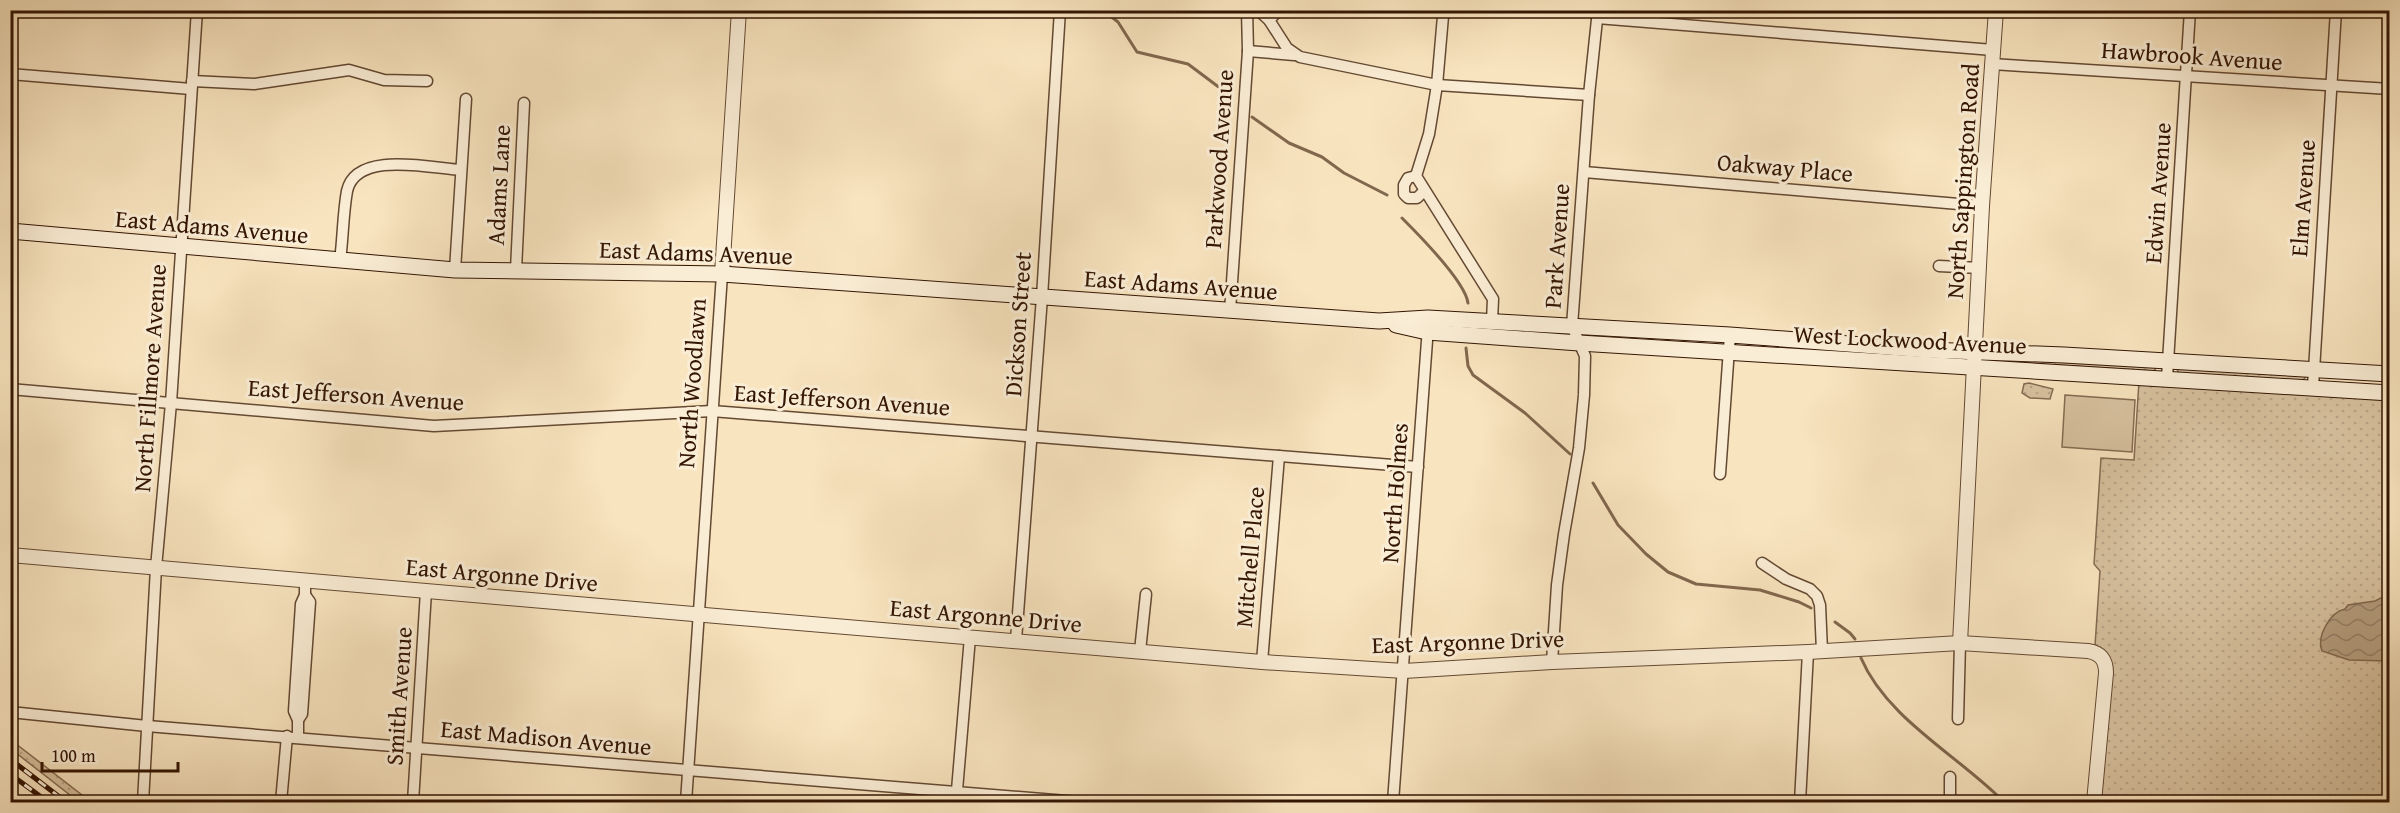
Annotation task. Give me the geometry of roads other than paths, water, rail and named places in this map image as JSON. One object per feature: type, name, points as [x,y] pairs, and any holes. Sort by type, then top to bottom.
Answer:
[{"type":"main road","name":"East Adams Avenue","points":[[10,231],[455,270],[722,274],[1428,325]]},
{"type":"main road","name":"West Lockwood Avenue","points":[[1428,325],[1491,321],[1730,335],[1928,350],[1974,358],[2167,378],[2390,393]]},
{"type":"main road","name":"West Lockwood Avenue","points":[[1428,325],[1579,343],[1728,353],[2168,361],[2390,374]]},
{"type":"street","name":"North Fillmore Avenue","points":[[142,802],[156,568],[171,403],[197,10]]},
{"type":"street","name":"North Woodlawn","points":[[686,802],[739,10]]},
{"type":"street","name":"Dickson Street","points":[[1016,640],[1042,297],[1060,10]]},
{"type":"street","name":"Parkwood Avenue","points":[[1230,311],[1248,51],[1247,10]]},
{"type":"street","points":[[1258,10],[1269,20],[1294,55]]},
{"type":"street","points":[[1269,20],[1280,10]]},
{"type":"street","name":"North Sappington Road","points":[[1959,643],[1982,206],[1996,10]]},
{"type":"street","name":"Edwin Avenue","points":[[2167,378],[2190,10]]},
{"type":"street","name":"Elm Avenue","points":[[2313,387],[2336,10]]},
{"type":"street","points":[[1443,12],[1437,85],[1428,134],[1416,176],[1493,299],[1491,321]]},
{"type":"street","points":[[1598,14],[1994,50]]},
{"type":"street","name":"Park Avenue","points":[[1552,662],[1559,574],[1579,448],[1584,395],[1585,356],[1572,326],[1589,95],[1598,14]]},
{"type":"street","points":[[1248,51],[1294,55],[1437,85],[1589,95]]},
{"type":"street","name":"Hawbrook Avenue","points":[[1992,64],[2390,89]]},
{"type":"street","points":[[10,74],[191,85],[254,84],[349,70],[384,80],[427,81]]},
{"type":"street","points":[[455,270],[466,99]]},
{"type":"street","name":"Adams Lane","points":[[516,270],[524,103]]},
{"type":"street","points":[[340,261],[348,189],[354,176],[365,167],[386,164],[461,170]]},
{"type":"street","name":"Oakway Place","points":[[1584,172],[1982,206]]},
{"type":"street","points":[[1416,176],[1408,178],[1404,184],[1404,194],[1408,198],[1417,198],[1424,191]]},
{"type":"street","points":[[1939,266],[1980,268]]},
{"type":"street","name":"North Holmes","points":[[1393,802],[1428,325]]},
{"type":"street","points":[[1720,474],[1730,335]]},
{"type":"street","name":"East Jefferson Avenue","points":[[10,389],[434,426],[712,411],[1418,467]]},
{"type":"street","name":"Mitchell Place","points":[[1262,662],[1280,456]]},
{"type":"street","name":"East Argonne Drive","points":[[10,555],[156,568],[305,588],[426,591],[1262,662],[1404,671],[1959,643],[2088,651],[2101,657],[2106,673],[2094,802]]},
{"type":"street","points":[[1762,563],[1817,596],[1820,605],[1800,802]]},
{"type":"street","points":[[281,802],[292,736],[298,720],[294,711],[301,604],[305,588]]},
{"type":"street","name":"Smith Avenue","points":[[413,802],[426,591]]},
{"type":"street","points":[[1140,651],[1146,594]]},
{"type":"street","points":[[957,797],[970,637]]},
{"type":"street","points":[[1958,719],[1959,643]]},
{"type":"street","name":"East Madison Avenue","points":[[10,712],[147,726],[292,736],[689,771],[957,797],[1079,802]]},
{"type":"street","points":[[1950,777],[1950,802]]},
{"type":"water","points":[[2389,594],[2389,661],[2349,660],[2322,651],[2323,632],[2334,615],[2348,605],[2375,601]]},
{"type":"waterway","points":[[1103,10],[1118,22],[1137,52],[1188,64],[1232,97]]},
{"type":"waterway","points":[[1252,117],[1289,143],[1322,157],[1344,173],[1387,195]]},
{"type":"waterway","points":[[1402,218],[1450,271],[1459,283],[1468,303]]},
{"type":"waterway","points":[[1466,348],[1468,366],[1473,375],[1525,413],[1570,454]]},
{"type":"waterway","points":[[1593,483],[1618,525],[1646,554],[1668,572],[1696,584],[1760,590],[1811,608]]},
{"type":"waterway","points":[[1835,622],[1855,639]]},
{"type":"waterway","points":[[1861,658],[1873,680],[1888,700],[1925,736],[2004,802]]},
{"type":"railway","points":[[10,759],[66,802]]},
{"type":"railway","points":[[10,774],[48,802]]}]
